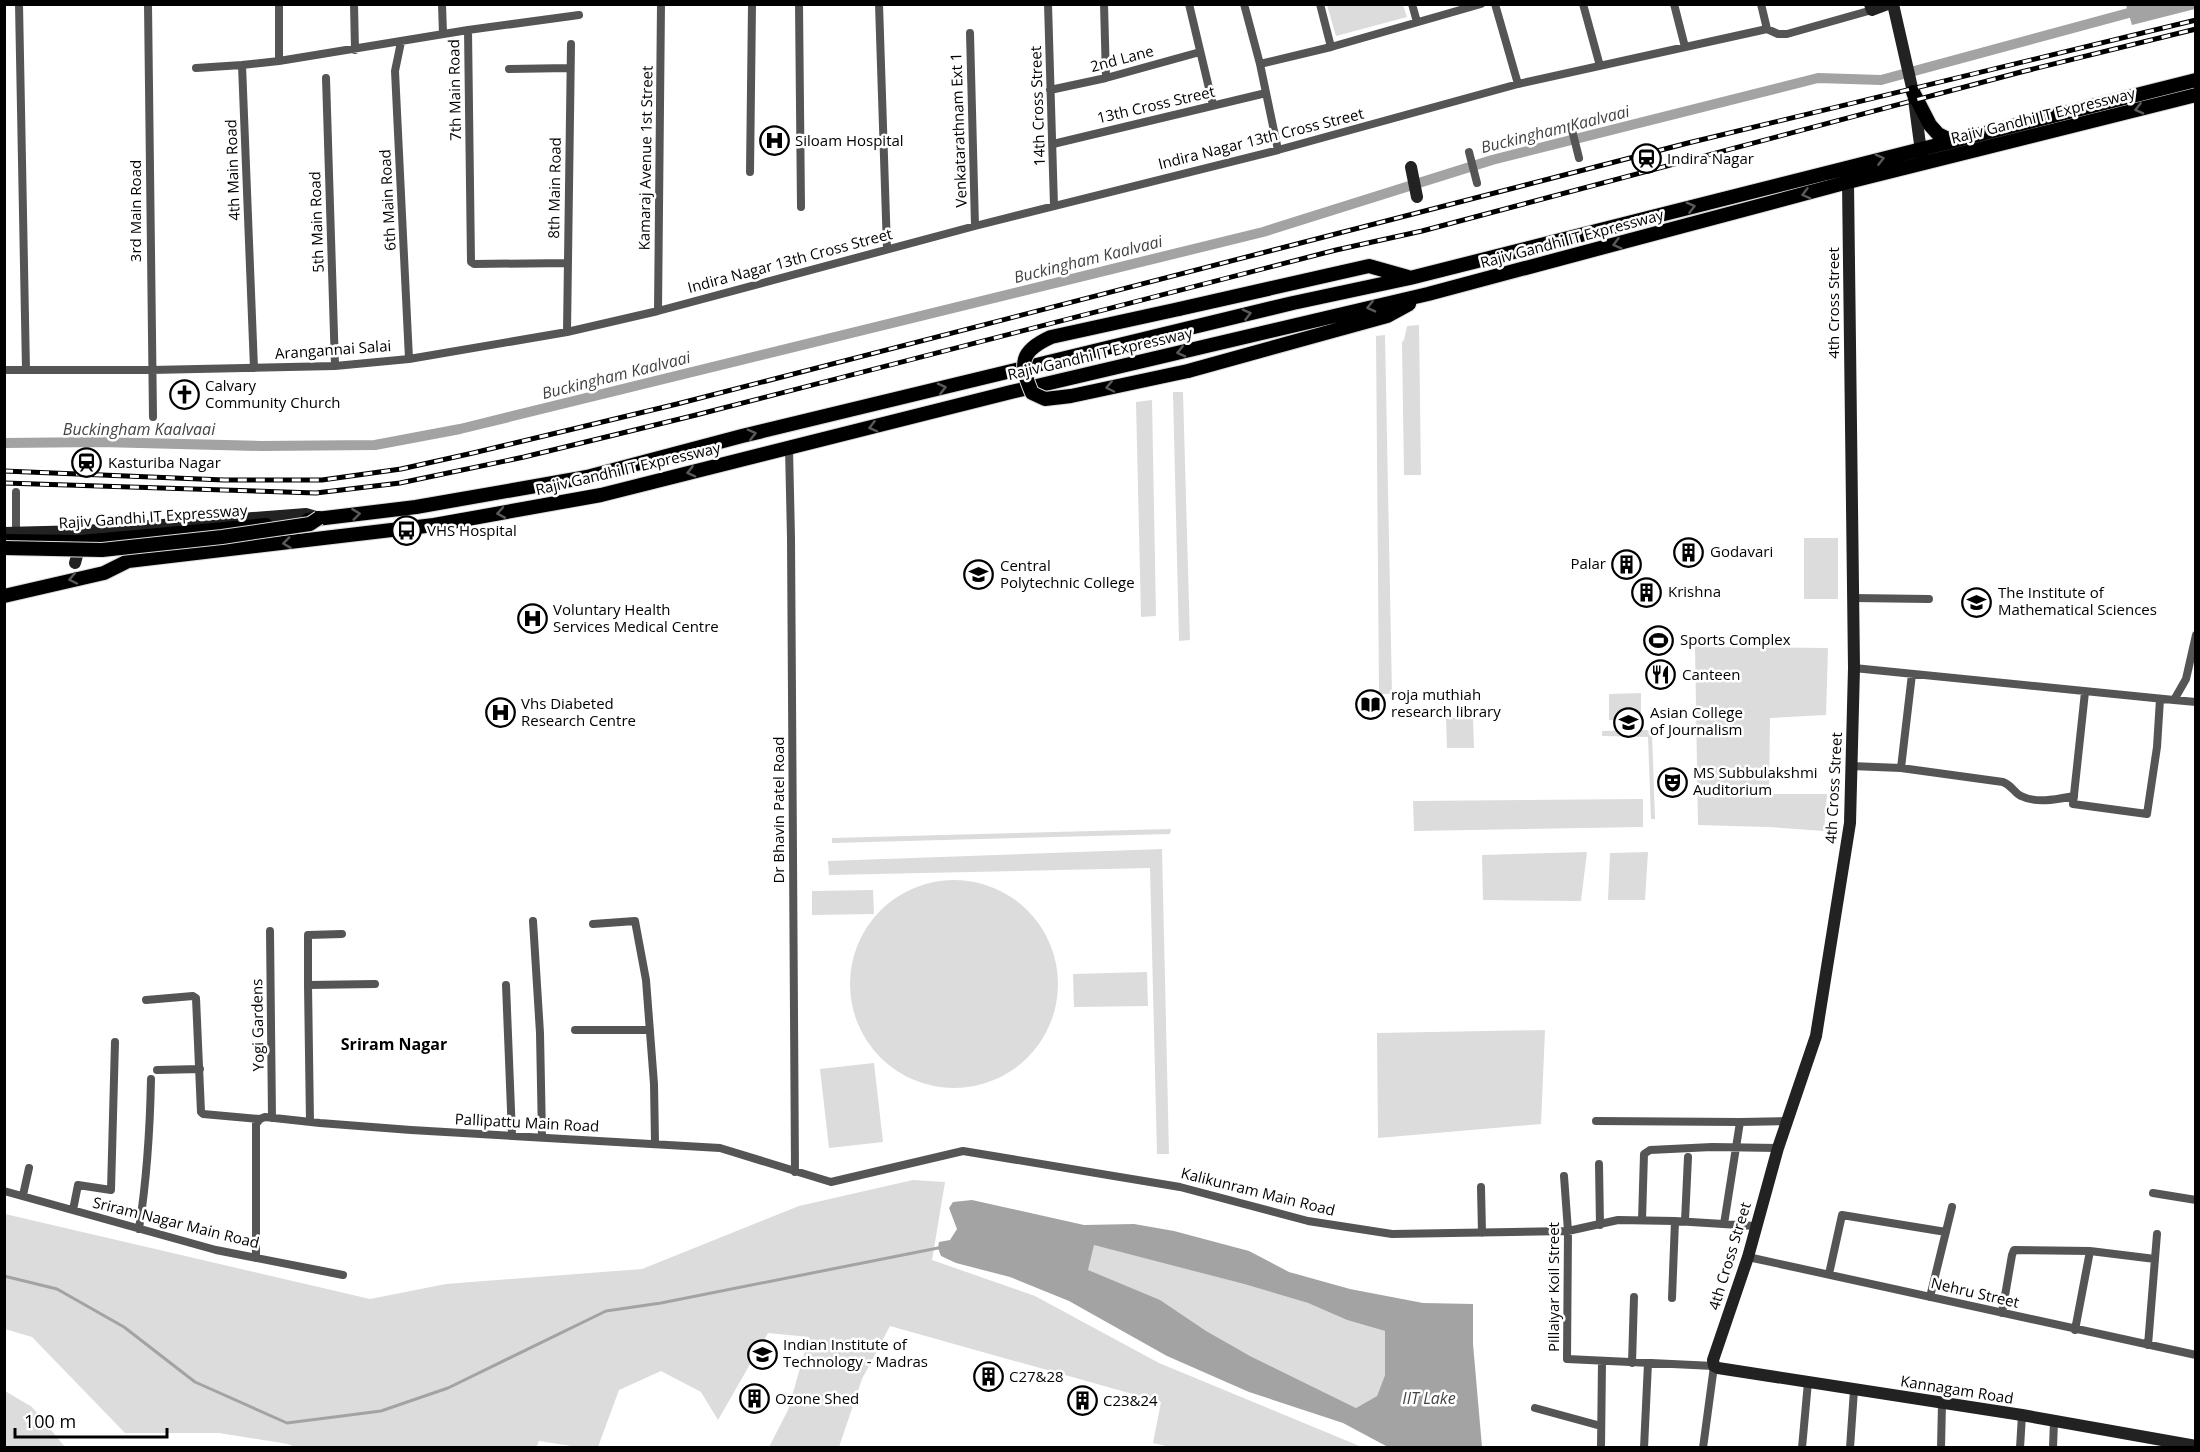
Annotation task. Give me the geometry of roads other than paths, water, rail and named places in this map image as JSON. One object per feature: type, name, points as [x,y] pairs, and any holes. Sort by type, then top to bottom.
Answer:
[{"type":"main road","name":"Rajiv Gandhi IT Expressway","points":[[4,596],[104,573],[128,561],[434,525],[601,495],[1011,392],[1428,294],[1848,182],[1922,156],[1953,141],[2196,80]]},
{"type":"main road","points":[[1913,92],[1930,125],[1938,135],[1953,141]]},
{"type":"main road","name":"Rajiv Gandhi IT Expressway","points":[[4,541],[319,518],[416,507],[587,477],[742,436],[1293,303],[1410,278],[1922,156],[2196,95]]},
{"type":"main road","points":[[1410,278],[1369,266],[1051,337],[1034,345],[1023,359],[1024,375],[1032,393],[1045,399],[1071,396],[1188,371],[1387,316],[1428,294]]},
{"type":"main road","points":[[4,548],[102,550],[222,537],[310,524],[319,518]]},
{"type":"street","points":[[19,4],[26,370]]},
{"type":"street","name":"3rd Main Road","points":[[148,4],[153,417]]},
{"type":"street","points":[[279,4],[279,61]]},
{"type":"street","points":[[354,4],[355,50]]},
{"type":"street","points":[[442,4],[443,34]]},
{"type":"street","name":"Kamaraj Avenue 1st Street","points":[[658,311],[661,4]]},
{"type":"street","points":[[750,172],[752,4]]},
{"type":"street","points":[[799,4],[801,207]]},
{"type":"street","points":[[879,4],[887,249]]},
{"type":"street","name":"14th Cross Street","points":[[1048,4],[1054,206]]},
{"type":"street","points":[[1104,4],[1106,78]]},
{"type":"street","points":[[1189,4],[1213,105]]},
{"type":"street","points":[[1244,4],[1260,64],[1278,150]]},
{"type":"street","points":[[1320,4],[1331,47]]},
{"type":"street","points":[[1412,4],[1417,22]]},
{"type":"street","points":[[1260,64],[1331,47],[1481,4]]},
{"type":"street","points":[[1495,4],[1518,84]]},
{"type":"street","points":[[1583,4],[1600,66]]},
{"type":"street","points":[[1674,4],[1685,47]]},
{"type":"street","points":[[1761,4],[1767,28]]},
{"type":"street","points":[[1871,7],[1890,4],[1913,92],[1922,156]]},
{"type":"street","name":"Indira Nagar 13th Cross Street","points":[[658,311],[975,226],[1278,150],[1518,84],[1767,28],[1778,34],[1787,34],[1871,7]]},
{"type":"street","name":"7th Main Road","points":[[568,262],[474,264],[471,262],[468,30],[579,15]]},
{"type":"street","points":[[196,68],[279,61],[468,30]]},
{"type":"street","name":"Venkatarathnam Ext 1","points":[[970,33],[975,226]]},
{"type":"street","name":"6th Main Road","points":[[401,42],[395,71],[409,359]]},
{"type":"street","name":"8th Main Road","points":[[567,332],[571,44]]},
{"type":"street","name":"2nd Lane","points":[[1050,90],[1106,78],[1200,52]]},
{"type":"street","name":"4th Main Road","points":[[243,65],[254,368]]},
{"type":"street","points":[[508,69],[570,68]]},
{"type":"street","name":"5th Main Road","points":[[326,78],[335,366]]},
{"type":"street","name":"13th Cross Street","points":[[1053,144],[1266,93]]},
{"type":"street","points":[[1570,126],[1579,158]]},
{"type":"street","points":[[1468,152],[1477,183]]},
{"type":"street","points":[[1411,167],[1417,197]]},
{"type":"street","name":"4th Cross Street","points":[[1703,1448],[1713,1360],[1748,1257],[1778,1148],[1816,1036],[1848,840],[1854,668],[1848,182]]},
{"type":"street","name":"Arangannai Salai","points":[[4,370],[335,366],[409,359],[567,332],[658,311]]},
{"type":"street","name":"Dr Bhavin Patel Road","points":[[789,448],[795,1172]]},
{"type":"street","points":[[16,492],[10,533],[83,537],[75,563]]},
{"type":"street","points":[[1853,598],[1929,599]]},
{"type":"street","points":[[2174,700],[2186,679],[2196,635]]},
{"type":"street","points":[[1854,668],[2196,702]]},
{"type":"street","points":[[1901,768],[1912,674]]},
{"type":"street","points":[[2085,692],[2073,804],[2147,814],[2157,747],[2160,699]]},
{"type":"street","points":[[1851,766],[1901,768],[2003,782],[2011,785],[2020,796],[2035,800],[2074,796]]},
{"type":"street","points":[[533,921],[540,1033],[542,1137]]},
{"type":"street","points":[[593,924],[635,921],[646,980],[654,1084],[654,1143]]},
{"type":"street","name":"Yogi Gardens","points":[[270,932],[272,1118]]},
{"type":"street","points":[[310,1122],[308,935],[342,934]]},
{"type":"street","points":[[308,985],[375,984]]},
{"type":"street","points":[[506,985],[512,1135]]},
{"type":"street","points":[[146,1000],[193,996],[196,998],[200,1069],[157,1070]]},
{"type":"street","points":[[575,1030],[650,1030]]},
{"type":"street","points":[[74,1210],[78,1185],[111,1190],[115,1042]]},
{"type":"street","name":"Pallipattu Main Road","points":[[200,1069],[202,1114],[258,1122],[272,1118],[720,1148],[795,1172]]},
{"type":"street","points":[[140,1228],[150,1147],[151,1078]]},
{"type":"street","points":[[1596,1121],[1788,1121]]},
{"type":"street","points":[[256,1258],[258,1122]]},
{"type":"street","points":[[1724,1224],[1740,1122]]},
{"type":"street","points":[[1642,1220],[1644,1154],[1650,1150],[1658,1148],[1778,1148]]},
{"type":"street","name":"Kalikunram Main Road","points":[[795,1172],[831,1182],[963,1151],[1180,1187],[1308,1221],[1392,1234],[1568,1231],[1618,1220],[1685,1221],[1755,1226]]},
{"type":"street","points":[[1685,1221],[1688,1157]]},
{"type":"street","points":[[1599,1164],[1600,1225]]},
{"type":"street","points":[[23,1195],[29,1168]]},
{"type":"street","name":"Pillaiyar Koil Street","points":[[1564,1176],[1568,1231],[1567,1359],[1714,1366]]},
{"type":"street","points":[[1481,1187],[1482,1233]]},
{"type":"street","name":"Sriram Nagar Main Road","points":[[4,1191],[216,1250],[343,1275]]},
{"type":"street","points":[[2154,1193],[2196,1200]]},
{"type":"street","points":[[1930,1297],[1952,1207]]},
{"type":"street","points":[[1829,1275],[1842,1215],[1946,1232]]},
{"type":"street","points":[[1672,1298],[1675,1221]]},
{"type":"street","points":[[2148,1345],[2157,1234]]},
{"type":"street","points":[[2002,1313],[2014,1250],[2090,1251],[2155,1259]]},
{"type":"street","points":[[2075,1330],[2090,1251]]},
{"type":"street","name":"Nehru Street","points":[[1748,1257],[2196,1355]]},
{"type":"street","points":[[1632,1363],[1634,1297]]},
{"type":"street","points":[[1601,1448],[1602,1361]]},
{"type":"street","points":[[1644,1448],[1648,1363]]},
{"type":"street","name":"Kannagam Road","points":[[1714,1366],[2022,1415],[2196,1446]]},
{"type":"street","points":[[1802,1448],[1808,1382]]},
{"type":"street","points":[[1850,1448],[1854,1390]]},
{"type":"street","points":[[1941,1448],[1942,1403]]},
{"type":"street","points":[[1535,1408],[1601,1426]]},
{"type":"street","points":[[2020,1448],[2022,1415]]},
{"type":"street","points":[[2053,1448],[2055,1421]]},
{"type":"water","points":[[2126,5],[2195,5],[2195,9],[2132,25]]},
{"type":"water","name":"IIT Lake","points":[[972,1200],[1084,1225],[1134,1224],[1174,1231],[1249,1251],[1289,1272],[1350,1289],[1423,1303],[1473,1304],[1473,1344],[1482,1447],[1388,1447],[1343,1423],[1249,1392],[1167,1356],[1069,1301],[1010,1277],[956,1263],[941,1256],[938,1248],[939,1242],[950,1240],[957,1229],[949,1208],[953,1202]],"holes":[[[1094,1245],[1308,1303],[1347,1320],[1385,1331],[1385,1375],[1377,1396],[1356,1408],[1250,1356],[1206,1331],[1160,1300],[1088,1270]]]},
{"type":"waterway","name":"Buckingham Kaalvaai","points":[[4,443],[375,445],[460,429],[1263,232],[1492,160],[1818,78],[1881,80],[2162,4]]},
{"type":"waterway","points":[[4,1276],[57,1289],[124,1327],[195,1382],[287,1423],[381,1411],[448,1388],[606,1311],[661,1303],[938,1248]]},
{"type":"railway","points":[[4,471],[224,480],[322,480],[401,469],[677,404],[1688,143],[2196,20]]},
{"type":"railway","points":[[4,483],[316,493],[400,483],[524,457],[696,415],[1336,250],[1422,231],[2021,72],[2196,29]]},
{"type":"place","name":"Siloam Hospital","points":[[774,141]]},
{"type":"place","name":"Indira Nagar","points":[[1646,159]]},
{"type":"place","name":"Calvary Community Church","points":[[184,395]]},
{"type":"place","name":"Kasturiba Nagar","points":[[87,463]]},
{"type":"place","name":"VHS Hospital","points":[[406,531]]},
{"type":"place","name":"Godavari","points":[[1689,552]]},
{"type":"place","name":"Palar","points":[[1627,564]]},
{"type":"place","name":"Central Polytechnic College","points":[[979,575]]},
{"type":"place","name":"Krishna","points":[[1647,592]]},
{"type":"place","name":"The Institute of Mathematical Sciences","points":[[1977,602]]},
{"type":"place","name":"Voluntary Health Services Medical Centre","points":[[532,619]]},
{"type":"place","name":"Sports Complex","points":[[1659,640]]},
{"type":"place","name":"Canteen","points":[[1661,675]]},
{"type":"place","name":"roja muthiah research library","points":[[1370,704]]},
{"type":"place","name":"Vhs Diabeted Research Centre","points":[[500,713]]},
{"type":"place","name":"Asian College of Journalism","points":[[1629,722]]},
{"type":"place","name":"MS Subbulakshmi Auditorium","points":[[1672,782]]},
{"type":"place","name":"Indian Institute of Technology - Madras","points":[[762,1354]]},
{"type":"place","name":"C27&28","points":[[988,1377]]},
{"type":"place","name":"Ozone Shed","points":[[754,1399]]},
{"type":"place","name":"C23&24","points":[[1082,1401]]},
{"type":"district","name":"Sriram Nagar","points":[[394,1044]]}]
